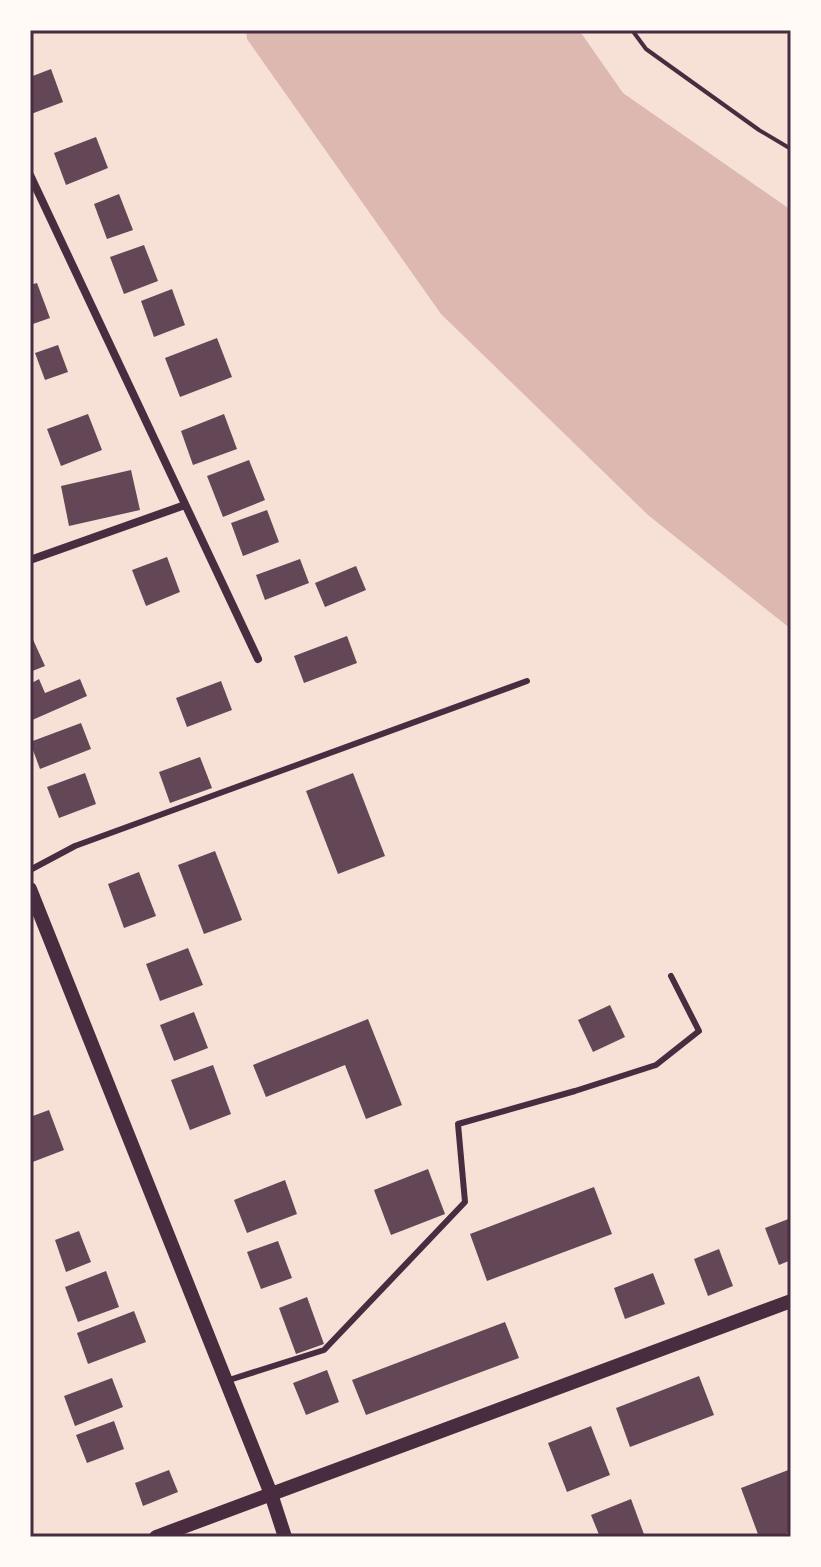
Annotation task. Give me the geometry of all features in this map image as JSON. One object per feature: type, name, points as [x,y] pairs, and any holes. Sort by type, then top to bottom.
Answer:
[{"type":"street","points":[[30,175],[258,659]]},
{"type":"street","points":[[30,560],[185,505]]},
{"type":"street","points":[[30,889],[271,1494],[285,1537]]},
{"type":"street","points":[[156,1537],[791,1301]]},
{"type":"lane","points":[[30,870],[75,846],[527,681]]},
{"type":"lane","points":[[226,1381],[324,1350],[465,1202],[458,1124],[656,1065],[699,1031],[671,976]]},
{"type":"path","points":[[632,30],[646,49],[759,130],[791,149]]},
{"type":"shaded area","points":[[246,30],[579,30],[623,93],[791,210],[791,629],[648,515],[441,314],[247,39]]},
{"type":"building","points":[[51,69],[63,102],[31,114],[30,77]]},
{"type":"building","points":[[96,137],[108,168],[66,185],[54,153]]},
{"type":"building","points":[[119,194],[133,230],[107,239],[94,204]]},
{"type":"building","points":[[144,245],[158,281],[124,294],[110,257]]},
{"type":"building","points":[[37,283],[50,318],[30,325],[30,285]]},
{"type":"building","points":[[172,289],[185,325],[154,337],[141,301]]},
{"type":"building","points":[[217,338],[232,377],[180,397],[165,358]]},
{"type":"building","points":[[58,345],[68,372],[45,380],[35,353]]},
{"type":"building","points":[[88,414],[102,450],[61,466],[47,429]]},
{"type":"building","points":[[224,414],[237,449],[193,465],[181,431]]},
{"type":"building","points":[[249,460],[265,500],[223,517],[207,476]]},
{"type":"building","points":[[131,470],[140,510],[69,526],[61,486]]},
{"type":"building","points":[[267,510],[279,542],[243,556],[231,523]]},
{"type":"building","points":[[167,557],[180,592],[146,606],[132,570]]},
{"type":"building","points":[[300,559],[309,583],[265,600],[256,575]]},
{"type":"building","points":[[356,566],[366,590],[325,607],[315,583]]},
{"type":"building","points":[[30,633],[45,666],[30,672]]},
{"type":"building","points":[[347,636],[357,663],[304,683],[294,656]]},
{"type":"building","points":[[39,679],[45,693],[80,679],[87,696],[30,721],[30,684]]},
{"type":"building","points":[[221,681],[232,710],[187,727],[176,698]]},
{"type":"building","points":[[81,723],[91,749],[40,769],[30,742]]},
{"type":"building","points":[[200,757],[212,788],[170,803],[159,772]]},
{"type":"building","points":[[85,773],[96,804],[59,818],[47,787]]},
{"type":"building","points":[[353,773],[385,856],[338,874],[306,791]]},
{"type":"building","points":[[215,851],[242,920],[204,934],[178,865]]},
{"type":"building","points":[[139,872],[156,916],[124,928],[108,884]]},
{"type":"building","points":[[188,948],[203,985],[160,1001],[146,964]]},
{"type":"building","points":[[610,1005],[625,1037],[593,1052],[578,1020]]},
{"type":"building","points":[[194,1012],[208,1048],[174,1061],[160,1025]]},
{"type":"building","points":[[368,1019],[402,1105],[366,1119],[345,1065],[266,1097],[253,1065]]},
{"type":"building","points":[[213,1065],[231,1114],[190,1130],[171,1080]]},
{"type":"building","points":[[49,1110],[64,1150],[30,1163],[30,1117]]},
{"type":"building","points":[[428,1169],[445,1214],[391,1235],[374,1190]]},
{"type":"building","points":[[285,1180],[297,1214],[247,1233],[234,1200]]},
{"type":"building","points":[[594,1187],[612,1234],[487,1281],[470,1234]]},
{"type":"building","points":[[791,1218],[791,1260],[779,1265],[765,1228]]},
{"type":"building","points":[[79,1231],[91,1262],[66,1272],[55,1240]]},
{"type":"building","points":[[278,1241],[292,1278],[261,1289],[247,1252]]},
{"type":"building","points":[[719,1249],[733,1286],[708,1296],[694,1259]]},
{"type":"building","points":[[106,1271],[119,1307],[78,1322],[65,1287]]},
{"type":"building","points":[[653,1273],[665,1304],[625,1319],[614,1288]]},
{"type":"building","points":[[307,1297],[324,1344],[296,1354],[279,1308]]},
{"type":"building","points":[[134,1311],[146,1342],[88,1364],[77,1333]]},
{"type":"building","points":[[505,1322],[519,1358],[366,1415],[352,1380]]},
{"type":"building","points":[[327,1370],[339,1402],[306,1415],[293,1383]]},
{"type":"building","points":[[699,1376],[714,1415],[630,1447],[616,1408]]},
{"type":"building","points":[[112,1378],[123,1407],[75,1426],[64,1396]]},
{"type":"building","points":[[114,1421],[124,1449],[87,1463],[76,1435]]},
{"type":"building","points":[[591,1426],[610,1475],[567,1492],[548,1443]]},
{"type":"building","points":[[791,1469],[791,1532],[778,1537],[759,1537],[741,1488]]},
{"type":"building","points":[[169,1470],[178,1492],[143,1506],[135,1483]]},
{"type":"building","points":[[631,1499],[645,1537],[600,1537],[591,1515]]}]
